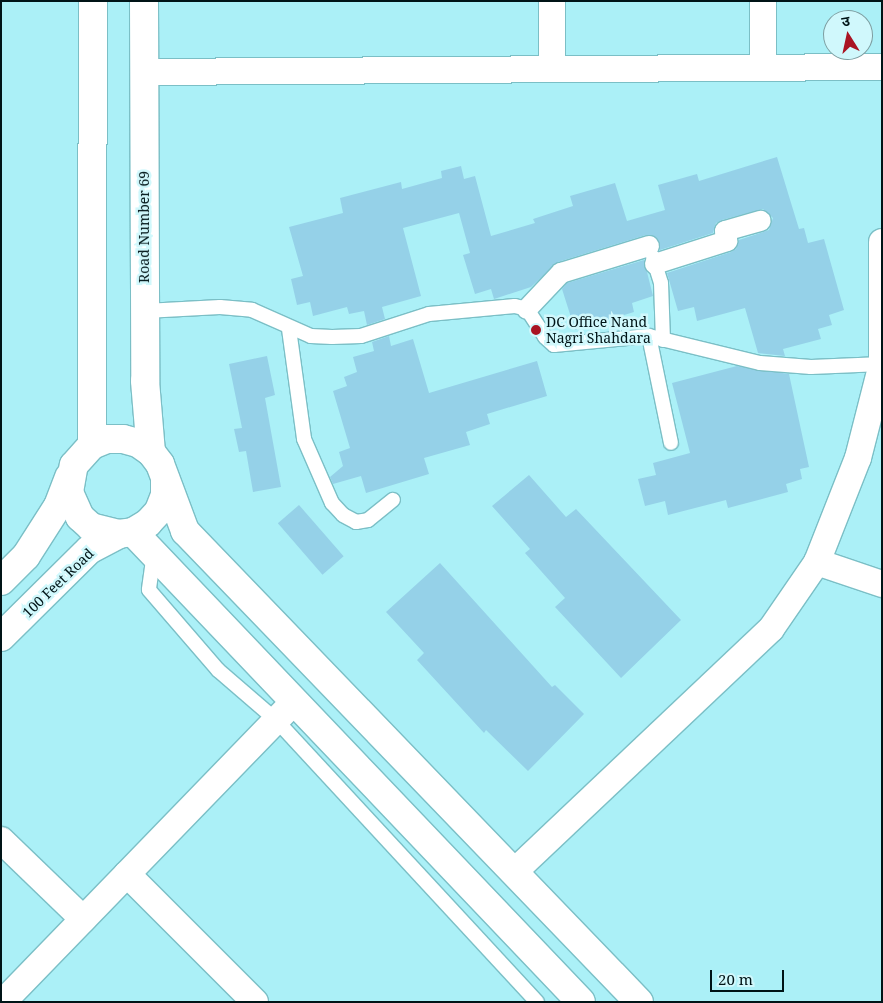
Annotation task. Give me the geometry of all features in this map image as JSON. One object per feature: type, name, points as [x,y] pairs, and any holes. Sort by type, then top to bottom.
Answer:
[{"type":"main road","points":[[92,445],[93,1]]},
{"type":"main road","name":"Road Number 69","points":[[144,1],[144,381],[151,452]]},
{"type":"main road","points":[[1,581],[26,556],[58,506],[74,465],[92,445],[107,440],[123,439],[138,443],[151,452],[165,479],[184,531],[515,870],[639,1002]]},
{"type":"main road","points":[[74,465],[69,492],[80,517],[104,533],[126,533],[159,511],[165,496],[165,479]]},
{"type":"main road","points":[[126,533],[154,553],[581,1002]]},
{"type":"main road","name":"100 Feet Road","points":[[1,637],[89,550],[126,533]]},
{"type":"street","points":[[552,1],[552,69]]},
{"type":"street","points":[[763,68],[764,1]]},
{"type":"street","points":[[144,72],[882,66]]},
{"type":"street","points":[[527,309],[561,273],[728,242],[725,231],[761,221]]},
{"type":"street","points":[[515,870],[771,629],[817,562],[858,458],[882,364],[882,242]]},
{"type":"street","points":[[817,562],[882,584]]},
{"type":"street","points":[[3,1002],[295,701]]},
{"type":"street","points":[[1,840],[83,919]]},
{"type":"street","points":[[127,874],[255,1002]]},
{"type":"lane","points":[[652,255],[661,283],[663,340]]},
{"type":"lane","points":[[145,310],[220,307],[252,310],[289,329],[310,336],[361,336],[429,314],[501,307],[527,309],[545,337],[554,345],[649,336],[760,364],[810,367],[882,364]]},
{"type":"lane","points":[[289,329],[304,439],[332,503],[343,515],[356,522],[368,520],[394,500]]},
{"type":"lane","points":[[649,336],[671,443]]},
{"type":"lane","points":[[154,553],[149,590],[218,670],[276,720],[536,1002]]},
{"type":"building","points":[[777,157],[799,229],[804,228],[808,243],[824,239],[844,310],[829,315],[832,325],[818,329],[821,339],[783,349],[785,356],[758,353],[745,308],[697,321],[694,307],[678,311],[667,273],[731,252],[736,249],[739,240],[769,230],[773,218],[763,209],[722,220],[716,223],[713,233],[660,250],[657,238],[646,235],[558,262],[531,287],[494,299],[491,289],[475,294],[463,255],[470,253],[459,213],[403,228],[421,296],[382,307],[385,319],[367,325],[364,311],[349,314],[347,307],[313,316],[310,302],[297,305],[291,279],[303,276],[289,227],[343,213],[340,198],[401,182],[402,189],[442,178],[441,171],[461,166],[464,179],[475,176],[491,236],[535,223],[533,219],[573,206],[570,196],[615,183],[627,221],[665,210],[658,185],[697,174],[699,181]]},
{"type":"building","points":[[644,260],[653,296],[632,303],[634,312],[575,330],[562,289],[567,283]]},
{"type":"building","points":[[389,336],[391,346],[413,339],[429,393],[537,361],[547,396],[487,414],[490,424],[466,432],[470,445],[424,458],[429,474],[366,493],[361,476],[333,484],[330,477],[343,466],[339,452],[350,448],[333,391],[347,386],[344,377],[357,372],[353,357],[374,351],[372,342]]},
{"type":"building","points":[[267,356],[275,395],[265,398],[281,487],[253,492],[246,451],[239,452],[234,429],[242,428],[229,364]]},
{"type":"building","points":[[737,366],[789,374],[809,467],[800,469],[802,479],[786,484],[788,492],[728,508],[726,500],[668,515],[665,501],[645,506],[638,479],[656,475],[653,463],[690,453],[672,383]]},
{"type":"building","points":[[529,475],[566,517],[576,509],[681,620],[621,678],[555,607],[565,598],[525,553],[530,549],[492,506]]},
{"type":"building","points":[[299,505],[344,556],[322,575],[278,523]]},
{"type":"building","points":[[440,563],[552,687],[555,685],[584,714],[528,771],[486,730],[484,733],[417,660],[424,653],[386,612]]},
{"type":"place","name":"DC Office Nand Nagri Shahdara","points":[[536,330]]}]
